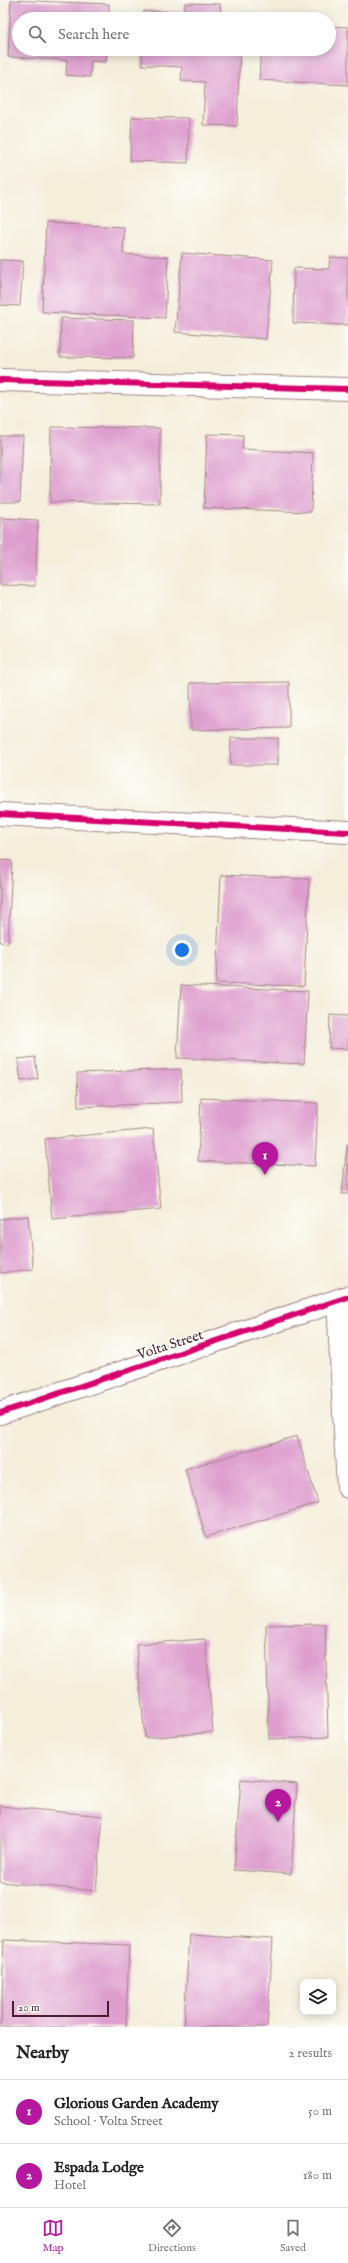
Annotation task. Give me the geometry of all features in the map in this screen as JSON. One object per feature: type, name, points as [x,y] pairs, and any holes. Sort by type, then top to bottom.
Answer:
[{"type":"street","points":[[0,380],[348,389]]},
{"type":"street","points":[[0,814],[348,832]]},
{"type":"street","points":[[343,1299],[348,1487]]},
{"type":"street","name":"Volta Street","points":[[0,1413],[343,1299]]},
{"type":"building","points":[[11,0],[109,4],[109,12],[12,12],[12,56],[106,56],[106,62],[91,61],[90,77],[66,75],[67,60],[8,57]]},
{"type":"building","points":[[185,3],[220,4],[221,12],[184,12]]},
{"type":"building","points":[[144,11],[184,12],[144,12]]},
{"type":"building","points":[[336,26],[348,27],[348,85],[259,80],[261,56],[336,56]]},
{"type":"building","points":[[142,56],[240,56],[237,126],[203,125],[205,82],[181,81],[182,67],[142,65]]},
{"type":"building","points":[[132,117],[189,118],[188,163],[130,161]]},
{"type":"building","points":[[46,223],[124,227],[123,254],[168,257],[165,318],[42,312]]},
{"type":"building","points":[[182,253],[273,260],[266,339],[175,332]]},
{"type":"building","points":[[330,257],[348,258],[348,325],[293,323],[294,268],[329,269]]},
{"type":"building","points":[[0,260],[23,261],[20,306],[0,305]]},
{"type":"building","points":[[61,318],[134,320],[133,358],[60,357]]},
{"type":"building","points":[[51,427],[160,428],[160,504],[50,502]]},
{"type":"building","points":[[207,434],[243,435],[242,449],[313,453],[311,512],[204,508]]},
{"type":"building","points":[[0,436],[23,436],[20,502],[0,502]]},
{"type":"building","points":[[0,518],[38,520],[35,586],[0,585]]},
{"type":"building","points":[[289,682],[289,728],[191,730],[190,683]]},
{"type":"building","points":[[231,738],[278,738],[278,765],[230,765]]},
{"type":"building","points":[[0,860],[12,861],[8,943],[0,942]]},
{"type":"building","points":[[221,875],[309,879],[304,986],[216,983]]},
{"type":"building","points":[[181,985],[308,991],[304,1064],[177,1058]]},
{"type":"building","points":[[330,1015],[348,1016],[348,1049],[329,1048]]},
{"type":"building","points":[[35,1057],[38,1079],[21,1081],[18,1059]]},
{"type":"building","points":[[181,1069],[182,1102],[78,1107],[77,1073]]},
{"type":"building","points":[[201,1098],[318,1103],[315,1166],[198,1161]]},
{"type":"building","points":[[153,1129],[161,1209],[52,1219],[45,1139]]},
{"type":"building","points":[[347,1144],[348,1194],[342,1194]]},
{"type":"building","points":[[28,1216],[33,1269],[0,1273],[0,1219]]},
{"type":"building","points":[[297,1436],[318,1503],[206,1537],[185,1469]]},
{"type":"building","points":[[325,1624],[328,1737],[269,1739],[266,1625]]},
{"type":"building","points":[[205,1639],[213,1732],[145,1738],[136,1644]]},
{"type":"building","points":[[241,1779],[297,1784],[291,1874],[234,1870]]},
{"type":"building","points":[[0,1806],[103,1816],[96,1891],[0,1882]]},
{"type":"building","points":[[189,1934],[273,1939],[267,2027],[184,2027]]},
{"type":"building","points":[[4,1940],[129,1945],[126,2027],[1,2027]]},
{"type":"cycle path","points":[[0,380],[348,389]]},
{"type":"cycle path","points":[[0,814],[348,832]]},
{"type":"cycle path","points":[[0,1413],[348,1297]]},
{"type":"place","name":"Glorious Garden Academy","points":[[265,1175]]},
{"type":"place","name":"Espada Lodge","points":[[278,1822]]}]
